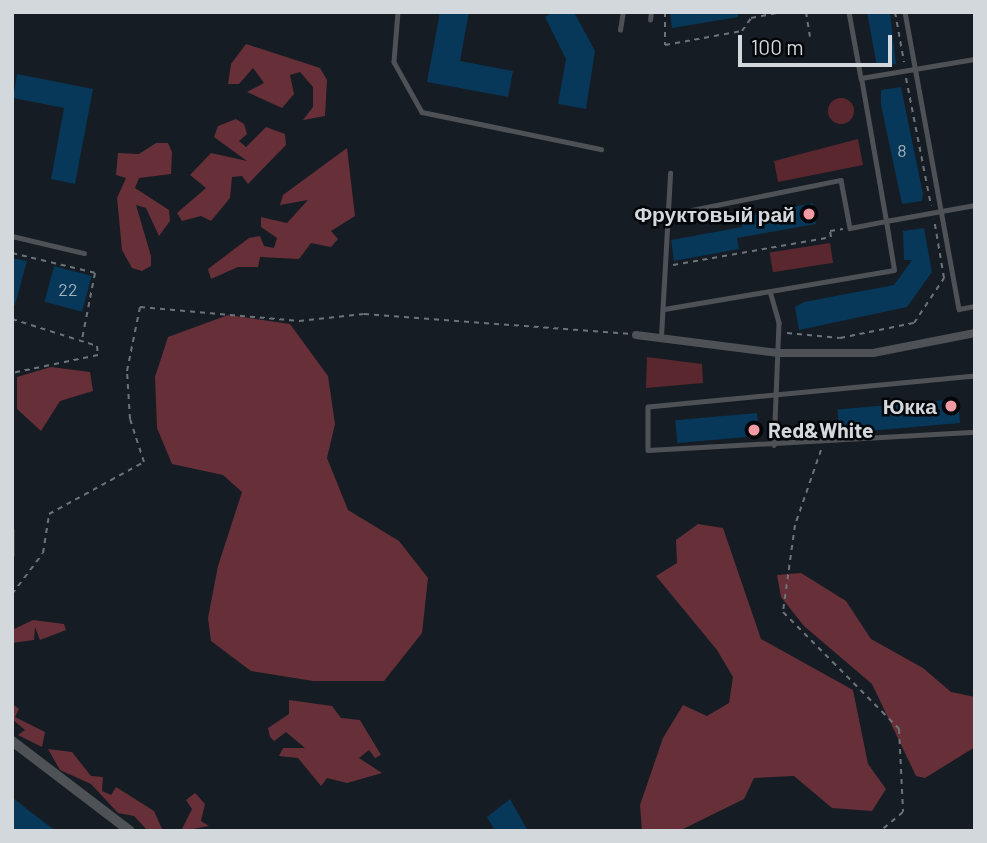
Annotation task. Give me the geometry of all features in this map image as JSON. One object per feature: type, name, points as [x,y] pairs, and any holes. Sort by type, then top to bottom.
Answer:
[{"type":"street","points":[[636,335],[661,336],[779,353],[873,353],[975,333]]},
{"type":"street","points":[[12,741],[130,831]]},
{"type":"lane","points":[[398,12],[394,62],[422,112],[601,149]]},
{"type":"lane","points":[[620,30],[623,12]]},
{"type":"lane","points":[[650,20],[651,12]]},
{"type":"lane","points":[[664,309],[894,270],[849,12]]},
{"type":"lane","points":[[905,12],[959,309],[975,306]]},
{"type":"lane","points":[[861,78],[975,59]]},
{"type":"lane","points":[[661,336],[670,173]]},
{"type":"lane","points":[[667,215],[841,180],[850,228],[975,205]]},
{"type":"lane","points":[[12,236],[84,253]]},
{"type":"lane","points":[[771,291],[779,353],[779,396],[774,445]]},
{"type":"lane","points":[[975,376],[648,407],[648,450],[975,432]]},
{"type":"lane","points":[[12,530],[12,555]]},
{"type":"path","points":[[665,12],[665,45],[742,31],[751,18],[781,12]]},
{"type":"path","points":[[806,12],[810,37]]},
{"type":"path","points":[[665,266],[831,237],[830,231],[850,228]]},
{"type":"path","points":[[12,253],[95,273],[82,341]]},
{"type":"path","points":[[12,594],[43,554],[49,514],[144,462],[130,419],[127,370],[140,307],[299,321],[364,314],[636,335]]},
{"type":"path","points":[[12,319],[97,346],[98,355],[12,373]]},
{"type":"path","points":[[823,442],[795,525],[783,612],[899,729],[903,812],[880,831]]},
{"type":"shaded area","points":[[246,44],[320,68],[327,80],[325,116],[303,120],[313,107],[313,87],[300,72],[290,75],[294,94],[282,108],[247,92],[264,83],[253,68],[239,84],[228,84],[231,64]]},
{"type":"shaded area","points":[[841,98],[850,102],[854,111],[850,120],[841,124],[832,120],[828,111],[832,102]]},
{"type":"shaded area","points":[[236,119],[244,124],[247,134],[239,141],[246,147],[266,127],[285,134],[286,145],[248,184],[242,176],[232,177],[230,198],[211,221],[201,216],[182,221],[177,213],[206,188],[190,175],[211,153],[247,161],[214,137],[218,126]]},
{"type":"shaded area","points":[[858,139],[863,165],[778,182],[774,161]]},
{"type":"shaded area","points":[[156,143],[168,143],[172,152],[171,174],[139,178],[135,188],[169,210],[170,221],[159,236],[146,208],[136,205],[151,256],[151,266],[142,271],[132,268],[122,250],[117,198],[126,178],[116,175],[118,153],[139,154]]},
{"type":"shaded area","points":[[347,148],[355,216],[331,231],[338,239],[331,247],[311,243],[299,259],[260,257],[258,267],[238,267],[211,279],[208,269],[249,238],[260,236],[264,246],[274,248],[277,238],[261,227],[261,217],[287,223],[308,200],[280,205],[283,195]]},
{"type":"shaded area","points":[[830,243],[833,263],[773,272],[770,253]]},
{"type":"shaded area","points":[[228,315],[290,324],[328,376],[335,424],[327,458],[348,510],[399,541],[428,578],[422,633],[384,681],[313,681],[251,671],[211,641],[208,618],[218,566],[242,492],[223,475],[172,464],[157,428],[155,377],[168,337]]},
{"type":"shaded area","points":[[647,357],[702,364],[703,383],[646,388]]},
{"type":"shaded area","points":[[51,367],[90,372],[93,391],[60,401],[41,431],[17,409],[17,377]]},
{"type":"shaded area","points":[[698,524],[723,528],[761,639],[853,690],[868,764],[886,789],[872,811],[832,808],[794,776],[754,778],[744,799],[679,831],[642,831],[640,805],[663,738],[683,705],[707,716],[729,703],[733,677],[717,650],[656,576],[677,563],[676,540]]},
{"type":"shaded area","points":[[801,573],[846,601],[871,639],[923,668],[951,692],[975,697],[975,747],[925,778],[916,776],[872,684],[804,626],[781,597],[777,575]]},
{"type":"shaded area","points":[[33,620],[64,624],[66,630],[40,640],[35,627],[34,640],[12,643],[12,630]]},
{"type":"shaded area","points":[[289,700],[332,706],[341,718],[360,720],[381,755],[375,758],[369,750],[359,758],[382,773],[347,783],[327,778],[321,786],[298,758],[279,756],[283,748],[305,748],[286,732],[274,741],[270,737],[268,728],[289,714]]},
{"type":"shaded area","points":[[12,704],[19,709],[15,717],[45,732],[42,747],[18,735],[25,730],[12,719]]},
{"type":"shaded area","points":[[48,749],[72,752],[91,776],[103,777],[102,791],[111,795],[116,787],[154,811],[163,831],[148,831],[134,816],[118,813],[91,784],[60,770]]},
{"type":"shaded area","points":[[195,793],[205,804],[201,821],[209,826],[181,831],[192,809],[186,800]]},
{"type":"building","points":[[440,12],[469,12],[460,61],[513,71],[508,97],[427,82]]},
{"type":"building","points":[[553,12],[574,12],[595,51],[586,109],[558,104],[566,59],[545,17]]},
{"type":"building","points":[[670,12],[738,12],[738,17],[672,28]]},
{"type":"building","points":[[867,12],[890,12],[896,64],[877,67]]},
{"type":"building","points":[[17,74],[93,89],[75,184],[51,179],[64,108],[13,98]]},
{"type":"building","points":[[901,87],[923,194],[922,201],[902,204],[881,105],[881,90]]},
{"type":"building","points":[[813,203],[816,224],[737,238],[739,249],[674,261],[671,240],[742,227],[740,217]]},
{"type":"building","points":[[924,228],[932,272],[907,307],[799,330],[795,307],[804,302],[894,285],[912,260],[904,260],[903,231]]},
{"type":"building","points":[[12,258],[27,261],[15,305],[12,305]]},
{"type":"building","points":[[54,266],[92,276],[82,312],[44,302]]},
{"type":"building","points":[[958,399],[960,423],[840,433],[837,410]]},
{"type":"building","points":[[757,413],[759,436],[677,443],[675,420]]},
{"type":"building","points":[[12,797],[28,810],[56,831],[12,831]]},
{"type":"building","points":[[510,799],[528,831],[495,831],[487,817]]},
{"type":"place","name":"Фруктовый рай","points":[[809,214]]},
{"type":"place","name":"Юкка","points":[[951,406]]},
{"type":"place","name":"Red&White","points":[[754,430]]}]
